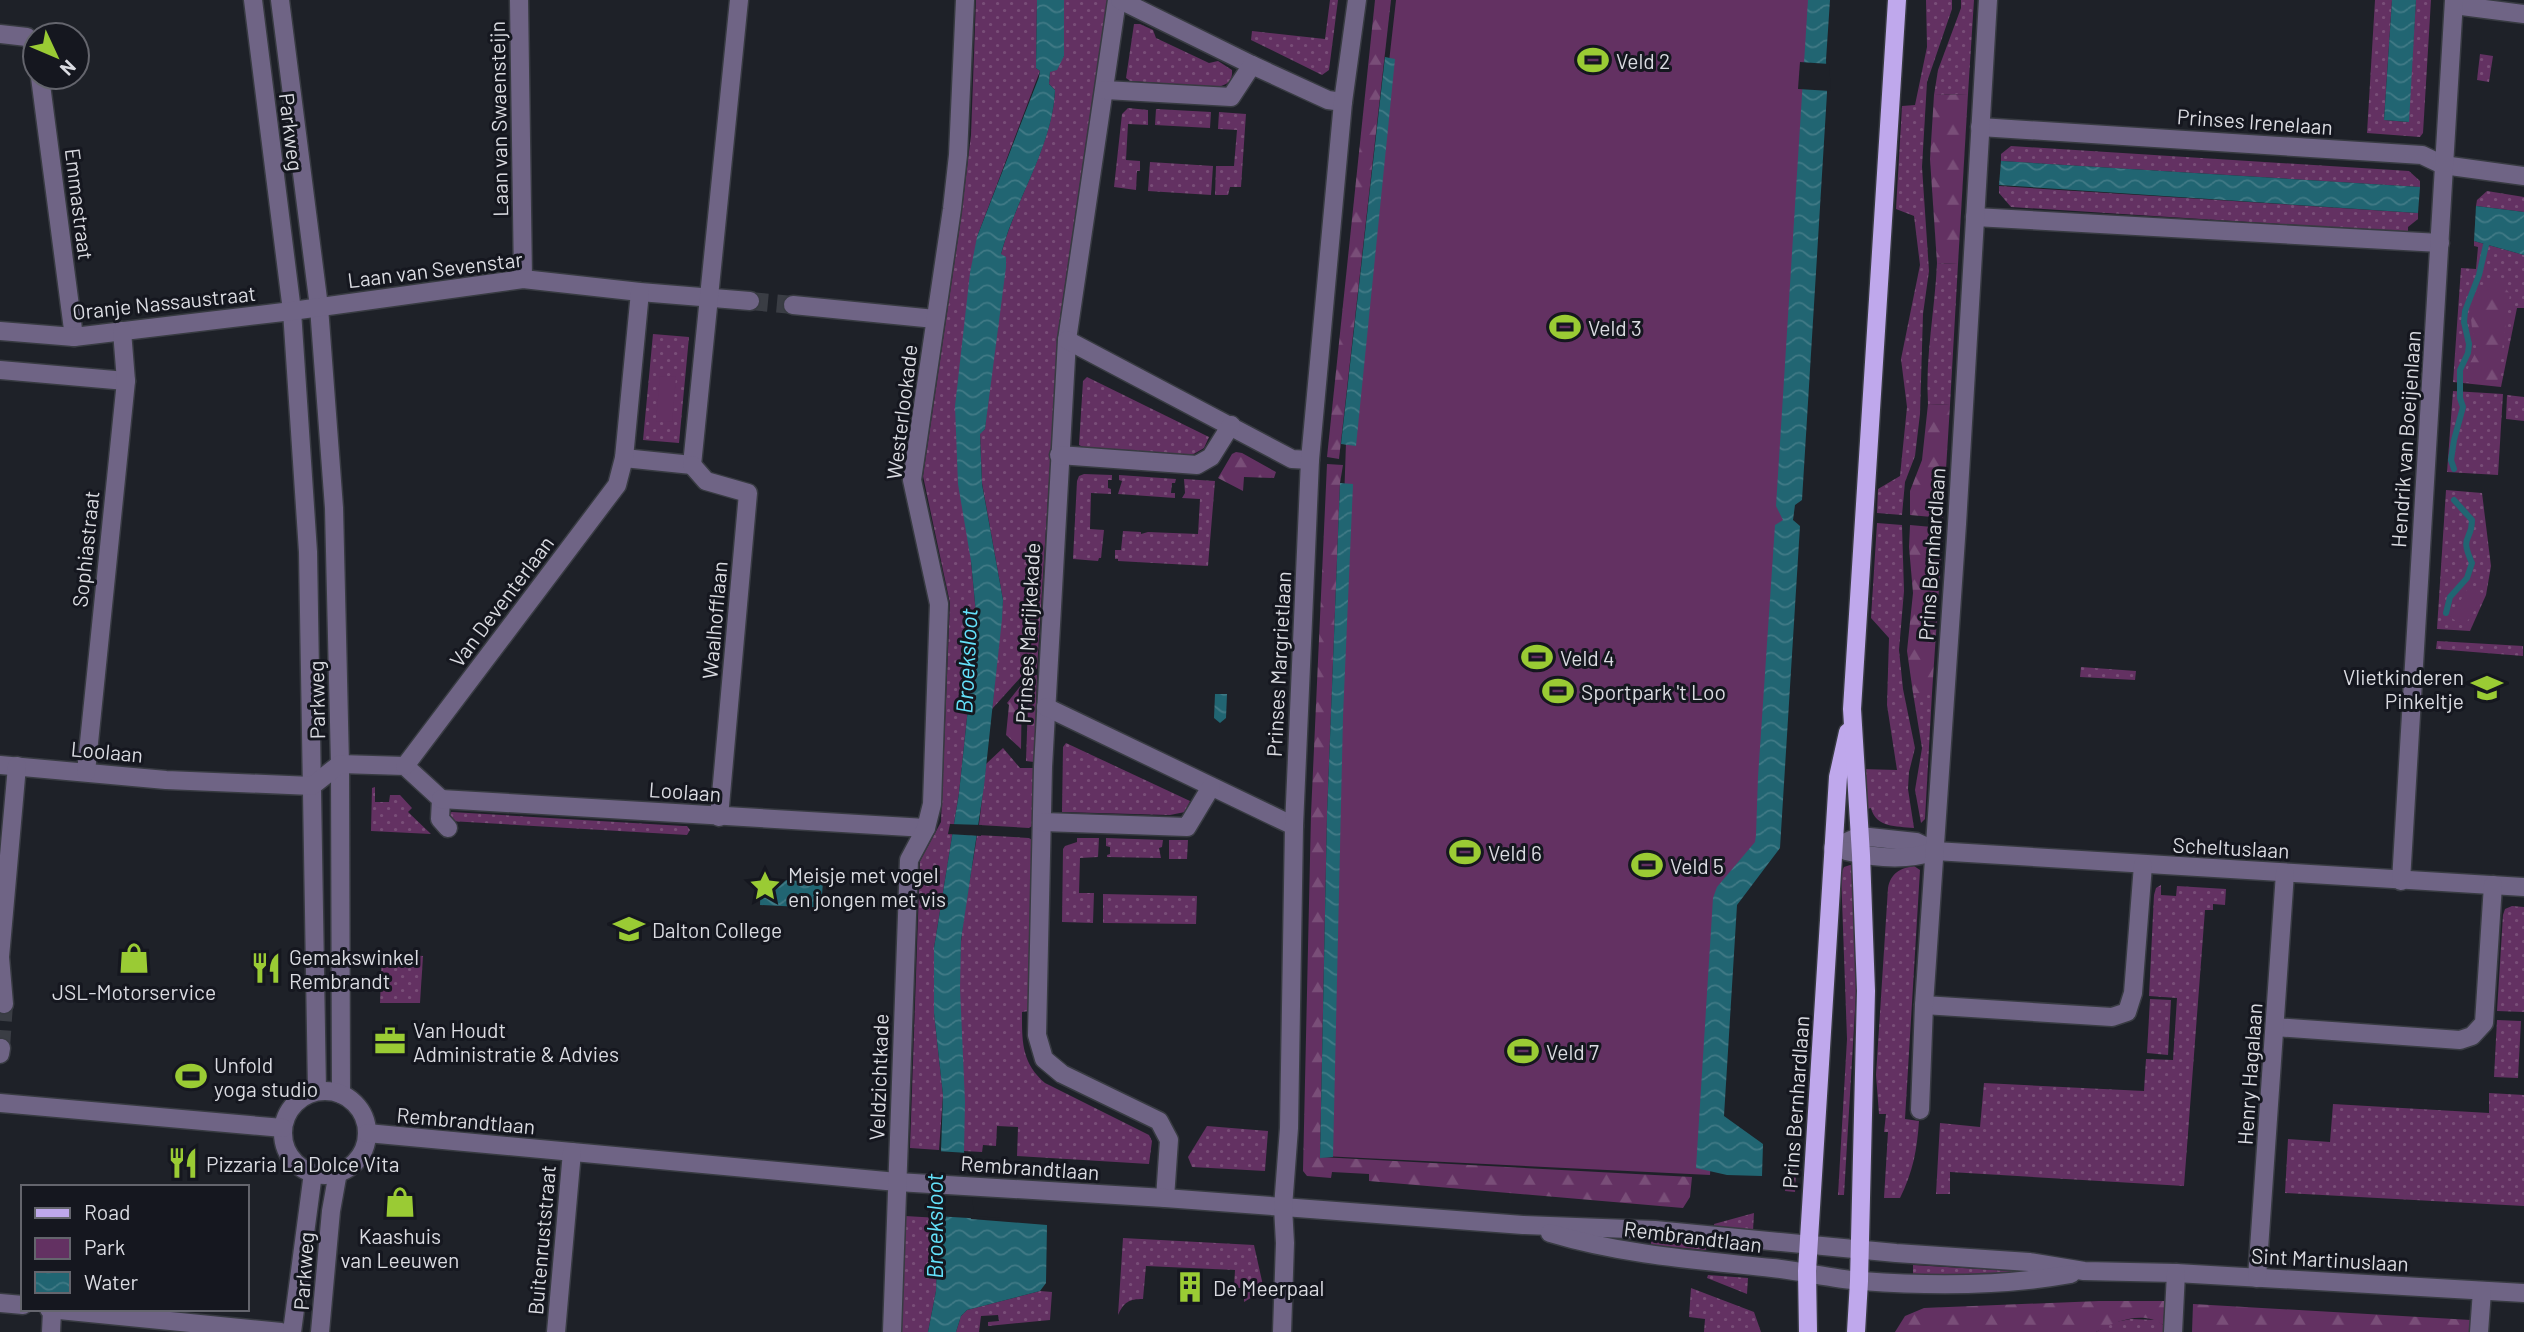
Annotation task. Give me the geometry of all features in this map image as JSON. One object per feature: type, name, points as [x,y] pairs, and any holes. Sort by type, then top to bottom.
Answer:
[{"type":"main road","name":"Prins Bernhardlaan","points":[[1856,1332],[1866,990],[1852,709],[1897,0]]},
{"type":"main road","name":"Prins Bernhardlaan","points":[[1808,1332],[1807,1272],[1838,777],[1852,709]]},
{"type":"street","name":"Parkweg","points":[[253,0],[292,311],[308,552],[317,1091]]},
{"type":"street","name":"Parkweg","points":[[280,0],[318,307],[334,508],[340,764],[341,1094]]},
{"type":"street","name":"Laan van Swaensteijn","points":[[520,0],[523,279]]},
{"type":"street","points":[[624,458],[692,465],[739,0]]},
{"type":"street","name":"Westerlookade","points":[[926,828],[932,804],[939,604],[912,480],[958,155],[965,0]]},
{"type":"street","points":[[1118,0],[1328,100],[1343,102]]},
{"type":"street","name":"Prinses Marijkekade","points":[[1118,0],[1067,340],[1046,708],[1037,1035],[1044,1059],[1062,1074],[1159,1121],[1170,1140],[1165,1198]]},
{"type":"street","name":"Prinses Margrietlaan","points":[[1282,1332],[1285,1243],[1283,1207],[1289,1128],[1294,826],[1310,460],[1343,102],[1357,0]]},
{"type":"street","name":"Prins Bernhardlaan","points":[[1920,1110],[1924,1004],[1988,0]]},
{"type":"street","points":[[2454,3],[2524,13]]},
{"type":"street","name":"Hendrik van Boeijenlaan","points":[[2401,881],[2454,3]]},
{"type":"street","points":[[0,34],[21,36]]},
{"type":"street","points":[[1105,90],[1231,97],[1252,65]]},
{"type":"street","name":"Emmastraat","points":[[42,91],[74,337]]},
{"type":"street","name":"Prinses Irenelaan","points":[[1980,127],[2423,155],[2443,165],[2524,176]]},
{"type":"street","points":[[1975,217],[2440,243]]},
{"type":"street","name":"Laan van Sevenstar","points":[[318,307],[523,279],[710,297]]},
{"type":"street","name":"Van Deventerlaan","points":[[405,766],[617,485],[624,458],[640,292]]},
{"type":"street","points":[[710,297],[750,300]]},
{"type":"street","points":[[793,305],[935,320]]},
{"type":"street","points":[[292,311],[318,307]]},
{"type":"street","name":"Oranje Nassaustraat","points":[[0,331],[74,337],[292,311]]},
{"type":"street","name":"Sophiastraat","points":[[86,772],[125,381],[122,331]]},
{"type":"street","points":[[1067,340],[1292,458],[1310,460]]},
{"type":"street","points":[[0,370],[125,381]]},
{"type":"street","points":[[1059,455],[1197,465],[1211,457],[1231,425]]},
{"type":"street","name":"Waalhofflaan","points":[[692,465],[706,481],[748,493],[719,817]]},
{"type":"street","points":[[1046,708],[1294,826]]},
{"type":"street","points":[[312,786],[340,764],[405,766],[441,800],[440,819],[448,828]]},
{"type":"street","points":[[4,1004],[1,957],[8,766]]},
{"type":"street","name":"Loolaan","points":[[8,766],[166,780],[312,786]]},
{"type":"street","points":[[1043,822],[1187,827],[1211,787]]},
{"type":"street","name":"Loolaan","points":[[441,800],[926,828]]},
{"type":"street","name":"Veldzichtkade","points":[[892,1332],[909,860],[926,828]]},
{"type":"street","points":[[1833,848],[1860,836]]},
{"type":"street","name":"Scheltuslaan","points":[[1860,836],[1916,842],[1935,851],[2524,887]]},
{"type":"street","name":"Scheltuslaan","points":[[1833,848],[1861,855],[1916,858],[1935,851]]},
{"type":"street","points":[[1924,1004],[2112,1017],[2127,1012],[2133,993],[2143,865]]},
{"type":"street","name":"Henry Hagalaan","points":[[2257,1278],[2285,873]]},
{"type":"street","points":[[2275,1027],[2460,1040],[2472,1036],[2484,1023],[2493,885]]},
{"type":"street","points":[[0,1054],[1,1048]]},
{"type":"street","points":[[317,1091],[341,1094],[350,1098],[363,1114],[366,1142],[359,1158],[346,1169],[325,1174],[313,1173],[304,1169],[290,1156],[283,1128],[289,1111],[294,1104],[317,1091]]},
{"type":"street","points":[[0,1103],[283,1128]]},
{"type":"street","name":"Rembrandtlaan","points":[[367,1133],[897,1182],[1165,1198],[1523,1225],[1655,1230],[1859,1249]]},
{"type":"street","name":"Buitenruststraat","points":[[556,1332],[572,1152]]},
{"type":"street","name":"Parkweg","points":[[320,1332],[331,1211],[338,1172]]},
{"type":"street","name":"Parkweg","points":[[292,1332],[313,1173]]},
{"type":"street","name":"Rembrandtlaan","points":[[1523,1225],[1583,1243],[1630,1252],[1807,1272],[1859,1281]]},
{"type":"street","name":"Sint Martinuslaan","points":[[1859,1249],[2029,1262],[2084,1272]]},
{"type":"street","name":"Sint Martinuslaan","points":[[1859,1281],[2019,1282],[2084,1272],[2176,1273],[2524,1293]]},
{"type":"street","points":[[2173,1332],[2176,1273]]},
{"type":"street","points":[[2479,1332],[2482,1291]]},
{"type":"street","points":[[0,1303],[21,1305]]},
{"type":"street","points":[[51,1311],[51,1332]]},
{"type":"street","points":[[61,1311],[281,1332]]},
{"type":"green space","points":[[976,0],[1037,0],[1036,68],[1040,71],[977,237],[971,561],[977,624],[959,793],[934,948],[934,1013],[943,1095],[939,1150],[910,1148],[920,861],[941,822],[950,603],[923,476],[971,135]]},
{"type":"green space","points":[[1064,0],[1107,0],[1059,325],[1037,669],[1029,668],[992,709],[1003,600],[982,483],[980,433],[985,429],[1001,254],[1048,131],[1055,90],[1049,84],[1050,72],[1064,56]]},
{"type":"green space","points":[[1330,0],[1338,0],[1329,70],[1322,75],[1251,40],[1252,31],[1325,39]]},
{"type":"green space","points":[[1375,0],[1391,0],[1339,459],[1327,457]]},
{"type":"green space","name":"Sportpark 't Loo","points":[[1396,0],[1821,0],[1768,848],[1726,905],[1710,1175],[1322,1156],[1346,442]]},
{"type":"green space","points":[[1926,0],[1952,0],[1952,9],[1927,82],[1922,167],[1929,271],[1923,314],[1920,414],[1915,456],[1905,482],[1902,515],[1877,513],[1878,489],[1900,476],[1907,407],[1901,359],[1920,265],[1914,216],[1896,209],[1902,106],[1915,105],[1927,47]]},
{"type":"green space","points":[[1961,0],[1974,0],[1968,94],[1934,95],[1938,70],[1961,8]]},
{"type":"green space","points":[[2375,0],[2392,0],[2384,120],[2408,122],[2416,0],[2431,0],[2423,133],[2420,137],[2367,133]]},
{"type":"green space","points":[[1134,24],[1153,30],[1156,38],[1209,63],[1218,61],[1232,70],[1230,80],[1217,87],[1130,81],[1126,78]]},
{"type":"green space","points":[[2480,54],[2493,56],[2489,82],[2477,80]]},
{"type":"green space","points":[[1968,94],[1958,264],[1937,263],[1930,159],[1934,95]]},
{"type":"green space","points":[[1128,108],[1148,110],[1148,125],[1128,124],[1126,160],[1140,161],[1136,190],[1114,187],[1122,114]]},
{"type":"green space","points":[[1156,109],[1211,112],[1210,128],[1155,125]]},
{"type":"green space","points":[[1219,112],[1246,114],[1241,187],[1230,187],[1228,195],[1215,195],[1216,166],[1234,166],[1237,130],[1218,129]]},
{"type":"green space","points":[[2011,146],[2409,171],[2420,181],[2420,187],[2001,161],[2001,154]]},
{"type":"green space","points":[[1150,162],[1213,166],[1211,195],[1148,191]]},
{"type":"green space","points":[[1999,186],[2418,213],[2418,219],[2408,227],[2408,232],[2011,207],[1999,193]]},
{"type":"green space","points":[[2487,191],[2524,197],[2524,212],[2476,206],[2477,200]]},
{"type":"green space","points":[[2474,241],[2524,255],[2524,308],[2517,308],[2501,387],[2453,382],[2461,268],[2476,269],[2478,247],[2474,246]]},
{"type":"green space","points":[[1937,263],[1958,264],[1950,405],[1928,404],[1928,368]]},
{"type":"green space","points":[[2491,280],[2502,284],[2510,294],[2497,385],[2464,382],[2477,350],[2471,320],[2473,303],[2482,288]]},
{"type":"green space","points":[[653,334],[689,337],[679,443],[643,440]]},
{"type":"green space","points":[[660,376],[676,377],[672,422],[656,421]]},
{"type":"green space","points":[[1087,377],[1209,437],[1204,448],[1192,455],[1087,449],[1079,445],[1083,381]]},
{"type":"green space","points":[[2453,391],[2503,394],[2498,475],[2447,472]]},
{"type":"green space","points":[[2507,395],[2524,397],[2524,421],[2506,419]]},
{"type":"green space","points":[[1928,404],[1950,405],[1943,518],[1910,515],[1910,491],[1922,460]]},
{"type":"green space","points":[[1236,452],[1276,472],[1274,478],[1244,477],[1243,491],[1218,478],[1232,454]]},
{"type":"green space","points":[[1327,464],[1343,465],[1340,483],[1327,815],[1320,1157],[1692,1177],[1690,1197],[1683,1208],[1369,1181],[1369,1174],[1332,1172],[1331,1178],[1307,1176],[1303,1171],[1311,814]]},
{"type":"green space","points":[[1112,475],[1112,480],[1108,480],[1111,494],[1091,493],[1090,529],[1104,530],[1101,558],[1098,561],[1073,559],[1077,481],[1079,476]]},
{"type":"green space","points":[[1119,475],[1176,479],[1175,483],[1172,483],[1171,493],[1175,493],[1175,498],[1118,494],[1122,481],[1119,480]]},
{"type":"green space","points":[[1184,479],[1215,481],[1208,566],[1115,559],[1115,550],[1121,550],[1123,531],[1141,534],[1198,534],[1200,499],[1182,498],[1185,493]]},
{"type":"green space","points":[[2446,490],[2482,493],[2491,566],[2486,595],[2470,631],[2437,629]]},
{"type":"green space","points":[[1877,523],[1902,525],[1904,591],[1899,650],[1903,689],[1915,748],[1908,789],[1914,828],[1882,823],[1871,808],[1864,810],[1861,769],[1897,770],[1887,705],[1889,638],[1871,618]]},
{"type":"green space","points":[[1910,525],[1943,528],[1932,693],[1913,693],[1907,651],[1913,593]]},
{"type":"green space","points":[[2470,585],[2485,595],[2464,626],[2450,617]]},
{"type":"green space","points":[[2437,641],[2523,646],[2523,656],[2436,649]]},
{"type":"green space","points":[[2081,667],[2136,671],[2135,680],[2080,677]]},
{"type":"green space","points":[[1029,674],[1037,675],[1034,762],[1026,761]]},
{"type":"green space","points":[[1022,684],[1021,749],[1006,735],[1007,703]]},
{"type":"green space","points":[[1913,693],[1932,693],[1925,819],[1921,823],[1915,790],[1922,748]]},
{"type":"green space","points":[[1066,743],[1190,801],[1185,812],[1170,815],[1062,812],[1063,747]]},
{"type":"green space","points":[[1003,748],[1020,768],[1034,768],[1032,826],[1029,828],[979,825],[986,764]]},
{"type":"green space","points":[[375,787],[375,802],[389,802],[390,795],[400,795],[412,808],[408,812],[431,834],[371,831],[372,788]]},
{"type":"green space","points":[[449,813],[687,826],[690,830],[687,835],[450,821]]},
{"type":"green space","points":[[977,835],[1032,840],[1029,1011],[1022,1012],[1024,1050],[1031,1067],[1045,1083],[1149,1135],[1152,1141],[1149,1164],[1017,1156],[1018,1127],[997,1126],[996,1146],[983,1145],[982,1152],[964,1151],[960,1020],[961,942]]},
{"type":"green space","points":[[1077,838],[1099,838],[1098,857],[1080,858],[1079,893],[1094,893],[1093,923],[1062,922],[1063,849],[1077,842]]},
{"type":"green space","points":[[1106,838],[1163,840],[1162,847],[1159,848],[1161,858],[1107,857],[1110,847],[1106,846]]},
{"type":"green space","points":[[1169,840],[1188,840],[1187,859],[1169,859]]},
{"type":"green space","points":[[1854,865],[1859,943],[1844,1195],[1838,1195],[1847,1039],[1841,873],[1844,867]]},
{"type":"green space","points":[[1914,866],[1920,870],[1905,1119],[1919,1121],[1916,1151],[1900,1198],[1884,1198],[1888,1132],[1884,1132],[1886,1114],[1879,1114],[1876,1075],[1888,888],[1897,872]]},
{"type":"green space","points":[[2161,885],[2161,895],[2176,896],[2177,886],[2226,889],[2225,905],[2213,904],[2213,910],[2205,910],[2184,1186],[1950,1172],[1950,1194],[1936,1194],[1940,1123],[1980,1127],[1984,1083],[2144,1091],[2146,1059],[2173,1060],[2177,998],[2149,996],[2154,895],[2156,888]]},
{"type":"green space","points":[[1103,894],[1197,896],[1196,924],[1103,923]]},
{"type":"green space","points":[[2512,906],[2524,907],[2524,1012],[2497,1011],[2503,915],[2505,909]]},
{"type":"green space","points":[[382,953],[423,956],[420,1003],[380,1003]]},
{"type":"green space","points":[[2150,999],[2171,1000],[2168,1055],[2147,1053]]},
{"type":"green space","points":[[2497,1020],[2521,1021],[2518,1078],[2494,1077]]},
{"type":"green space","points":[[2489,1093],[2524,1095],[2524,1206],[2285,1193],[2288,1139],[2330,1142],[2333,1104],[2489,1113]]},
{"type":"green space","points":[[1207,1126],[1268,1131],[1265,1171],[1192,1167],[1188,1157]]},
{"type":"green space","points":[[1791,1151],[1797,1151],[1795,1192],[1785,1191]]},
{"type":"green space","points":[[1754,1213],[1753,1231],[1714,1228],[1714,1224]]},
{"type":"green space","points":[[905,1216],[939,1218],[936,1291],[928,1332],[901,1332]]},
{"type":"green space","points":[[1123,1238],[1254,1245],[1264,1290],[1244,1302],[1244,1288],[1234,1288],[1235,1270],[1146,1266],[1143,1299],[1128,1302],[1118,1315]]},
{"type":"green space","points":[[1651,1238],[1707,1241],[1706,1250],[1651,1245]]},
{"type":"green space","points":[[1913,1265],[2012,1271],[2013,1274],[1913,1274]]},
{"type":"green space","points":[[1708,1275],[1748,1278],[1747,1294],[1707,1278]]},
{"type":"green space","points":[[1691,1288],[1754,1312],[1761,1332],[1704,1332],[1705,1319],[1689,1317]]},
{"type":"green space","points":[[1040,1291],[1052,1292],[1050,1320],[988,1326],[988,1322],[999,1321],[998,1315],[981,1316],[979,1332],[956,1332],[961,1316],[967,1310]]},
{"type":"green space","points":[[2165,1301],[2163,1325],[2147,1318],[2139,1318],[2120,1321],[2096,1332],[1895,1332],[1905,1316],[1924,1308]]},
{"type":"green space","points":[[2193,1304],[2471,1320],[2470,1332],[2192,1332]]},
{"type":"green space","points":[[2131,1319],[2157,1320],[2163,1325],[2163,1332],[2096,1332],[2110,1323]]},
{"type":"water","points":[[1037,0],[1064,0],[1064,56],[1057,70],[1050,72],[1049,84],[1055,90],[1048,132],[1001,254],[1006,257],[1006,267],[985,429],[980,434],[982,484],[1003,600],[984,786],[961,940],[960,988],[965,1102],[964,1151],[971,1219],[1047,1225],[1046,1283],[1040,1291],[967,1310],[961,1316],[956,1332],[928,1332],[936,1291],[943,1095],[934,1013],[934,948],[959,793],[977,624],[971,561],[958,484],[955,406],[970,273],[977,237],[1039,77],[1040,71],[1036,68]]},
{"type":"water","points":[[1808,0],[1830,0],[1827,93],[1802,500],[1795,505],[1793,520],[1800,526],[1780,848],[1737,905],[1724,1116],[1763,1144],[1762,1176],[1727,1175],[1696,1168],[1713,898],[1717,887],[1755,842],[1756,835],[1775,525],[1783,520],[1776,506]]},
{"type":"water","points":[[2392,0],[2416,0],[2409,122],[2384,120]]},
{"type":"water","points":[[1385,57],[1395,59],[1356,446],[1341,444]]},
{"type":"water","points":[[2001,161],[2420,187],[2418,213],[1999,185]]},
{"type":"water","points":[[2476,206],[2524,212],[2524,255],[2474,241]]},
{"type":"water","points":[[1340,483],[1353,484],[1343,716],[1333,1157],[1320,1158],[1327,815]]},
{"type":"water","points":[[1215,694],[1227,694],[1226,718],[1220,723],[1214,718]]},
{"type":"water","points":[[761,879],[823,882],[821,908],[760,905]]},
{"type":"pier","points":[[1800,62],[1829,64],[1831,91],[1798,89]]},
{"type":"pier","points":[[950,824],[982,825],[981,836],[948,834]]},
{"type":"pier","points":[[936,1151],[968,1153],[974,1216],[1001,1220],[936,1216]]},
{"type":"waterway","points":[[2454,469],[2451,460],[2463,407],[2460,398],[2460,370],[2469,344],[2464,322],[2465,311],[2479,275],[2486,245]]},
{"type":"waterway","points":[[2446,613],[2450,597],[2467,578],[2472,563],[2466,542],[2472,520],[2454,500]]},
{"type":"tunnel","points":[[750,301],[793,305]]},
{"type":"tunnel","points":[[1,1048],[4,1004]]},
{"type":"place","name":"Veld 2","points":[[1593,60]]},
{"type":"place","name":"Veld 3","points":[[1565,327]]},
{"type":"place","name":"Veld 4","points":[[1537,657]]},
{"type":"place","name":"Vlietkinderen Pinkeltje","points":[[2487,688]]},
{"type":"place","name":"Sportpark 't Loo","points":[[1558,691]]},
{"type":"place","name":"Veld 6","points":[[1465,852]]},
{"type":"place","name":"Veld 5","points":[[1647,865]]},
{"type":"place","name":"Meisje met vogel en jongen met vis","points":[[765,886]]},
{"type":"place","name":"Dalton College","points":[[629,929]]},
{"type":"place","name":"JSL-Motorservice","points":[[134,958]]},
{"type":"place","name":"Gemakswinkel Rembrandt","points":[[266,968]]},
{"type":"place","name":"Van Houdt Administratie & Advies","points":[[390,1041]]},
{"type":"place","name":"Veld 7","points":[[1523,1051]]},
{"type":"place","name":"Unfold yoga studio","points":[[191,1076]]},
{"type":"place","name":"Pizzaria La Dolce Vita","points":[[183,1163]]},
{"type":"place","name":"Kaashuis van Leeuwen","points":[[400,1202]]},
{"type":"place","name":"De Meerpaal","points":[[1190,1287]]},
{"type":"water label","name":"Broeksloot","points":[[966,661]]},
{"type":"water label","name":"Broeksloot","points":[[934,1226]]}]
